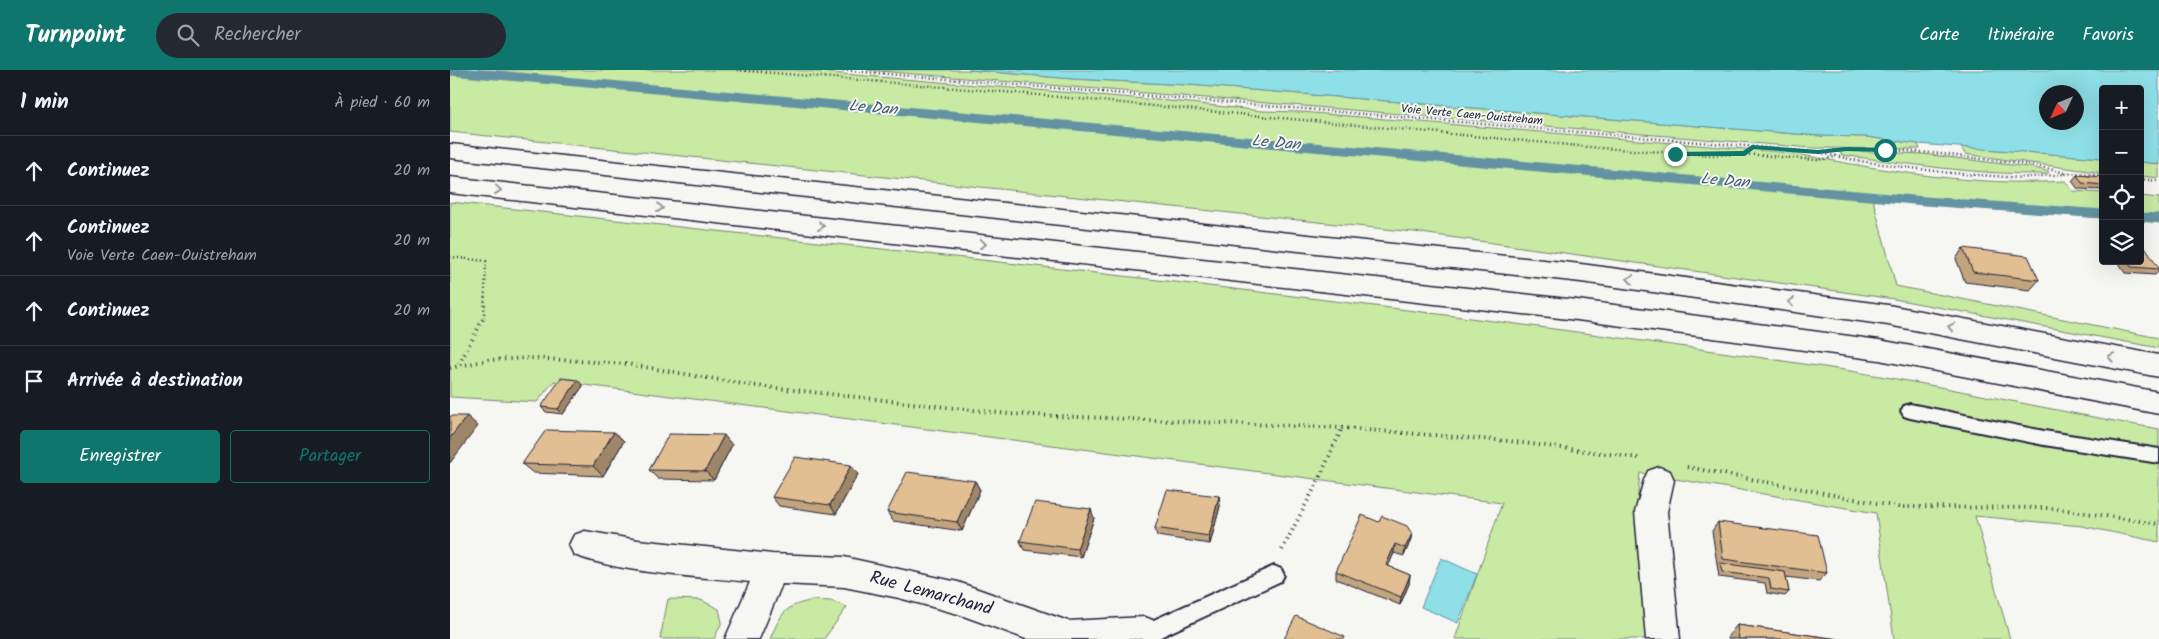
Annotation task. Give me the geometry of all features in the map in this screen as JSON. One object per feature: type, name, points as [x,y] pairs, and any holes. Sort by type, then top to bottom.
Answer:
[{"type":"main road","points":[[450,151],[1581,273],[1888,315],[2159,366]]},
{"type":"main road","points":[[450,185],[1577,310],[1879,350],[2159,403]]},
{"type":"main road","points":[[1661,468],[1651,512],[1663,639]]},
{"type":"main road","name":"Rue Lemarchand","points":[[585,545],[638,554],[772,569],[844,572],[899,583],[958,598],[1068,638],[1145,634]]},
{"type":"main road","points":[[742,639],[772,569]]},
{"type":"lane","points":[[1910,411],[2044,438],[2159,456]]},
{"type":"lane","points":[[1145,634],[1274,575]]},
{"type":"path","points":[[737,70],[1016,93],[1675,154],[1745,154],[1817,160],[1840,157]]},
{"type":"path","name":"Voie Verte Caen-Ouistreham","points":[[839,70],[1818,152],[1904,167],[2021,178],[2068,174],[2099,175]]},
{"type":"path","points":[[1745,154],[1752,147]]},
{"type":"path","points":[[1818,152],[1846,149],[1921,152],[2013,162],[2068,174]]},
{"type":"path","points":[[2144,179],[2159,181]]},
{"type":"path","points":[[450,257],[486,261],[485,316],[458,365]]},
{"type":"path","points":[[450,368],[488,360],[530,358],[627,364],[749,385],[1009,414],[1060,418],[1342,428],[1508,441],[1898,507],[2053,508],[2159,524]]},
{"type":"path","points":[[1274,575],[1279,555],[1320,477],[1342,428]]},
{"type":"green space","points":[[450,70],[794,70],[1181,102],[1262,111],[1301,112],[1792,153],[1928,176],[1996,182],[2065,181],[2073,191],[2099,193],[2099,218],[1873,200],[1896,286],[2159,338],[2159,348],[1894,299],[1414,232],[450,132]]},
{"type":"green space","points":[[867,70],[969,70],[1073,79],[1189,85],[1821,136],[1866,137],[1918,144],[1920,149],[1812,148]]},
{"type":"green space","points":[[1961,147],[2099,158],[2099,172],[1965,154]]},
{"type":"green space","points":[[1839,152],[1923,154],[2035,168],[2049,172],[2046,174],[2020,174],[1970,171],[1842,155]]},
{"type":"green space","points":[[2144,162],[2159,164],[2159,178],[2144,176]]},
{"type":"green space","points":[[2144,196],[2159,198],[2159,223],[2144,221]]},
{"type":"green space","points":[[450,202],[973,259],[1496,321],[1844,370],[2159,429],[2159,542],[2082,526],[1975,516],[2010,639],[1894,639],[1876,513],[1640,473],[1637,506],[1648,639],[1455,639],[1502,503],[554,381],[537,402],[450,397]]},
{"type":"green space","points":[[668,599],[701,600],[719,609],[722,622],[714,639],[660,639]]},
{"type":"green space","points":[[814,600],[831,601],[847,607],[824,639],[770,639],[781,616],[785,612],[796,605]]},
{"type":"water","points":[[969,70],[2159,70],[2159,164],[2144,162],[2144,85],[2099,85],[2099,158],[1918,144],[1866,137],[1821,136],[1189,85],[1073,79]]},
{"type":"water","points":[[1441,558],[1477,574],[1458,623],[1421,607]]},
{"type":"building","points":[[2077,175],[2099,177],[2099,185],[2082,183]]},
{"type":"building","points":[[1963,248],[2028,256],[2039,280],[1973,272]]},
{"type":"building","points":[[2144,248],[2146,248],[2159,269],[2131,267],[2130,265],[2144,265]]},
{"type":"building","points":[[561,378],[578,380],[558,409],[541,407]]},
{"type":"building","points":[[450,416],[467,416],[450,438]]},
{"type":"building","points":[[546,430],[614,432],[593,466],[522,464]]},
{"type":"building","points":[[669,434],[724,435],[705,471],[649,470]]},
{"type":"building","points":[[795,457],[851,465],[830,505],[772,497]]},
{"type":"building","points":[[907,472],[975,481],[957,522],[887,512]]},
{"type":"building","points":[[1167,490],[1219,496],[1209,536],[1155,528]]},
{"type":"building","points":[[1035,502],[1091,509],[1077,549],[1020,541]]},
{"type":"building","points":[[1362,515],[1379,522],[1382,516],[1407,526],[1412,534],[1405,548],[1395,544],[1386,565],[1410,575],[1401,597],[1336,571]]},
{"type":"building","points":[[1718,522],[1818,535],[1827,573],[1723,559]]},
{"type":"building","points":[[1720,563],[1785,572],[1789,592],[1771,589],[1769,578],[1722,572]]},
{"type":"building","points":[[1296,616],[1345,637],[1344,639],[1284,639]]},
{"type":"building","points":[[1737,625],[1838,639],[1739,639]]},
{"type":"waterway","name":"Le Dan","points":[[450,71],[1925,201],[2099,214]]},
{"type":"waterway","name":"Le Dan","points":[[2144,217],[2159,218]]},
{"type":"route","points":[[1675,154],[1745,154],[1752,147],[1818,152],[1846,149],[1885,150]]}]
